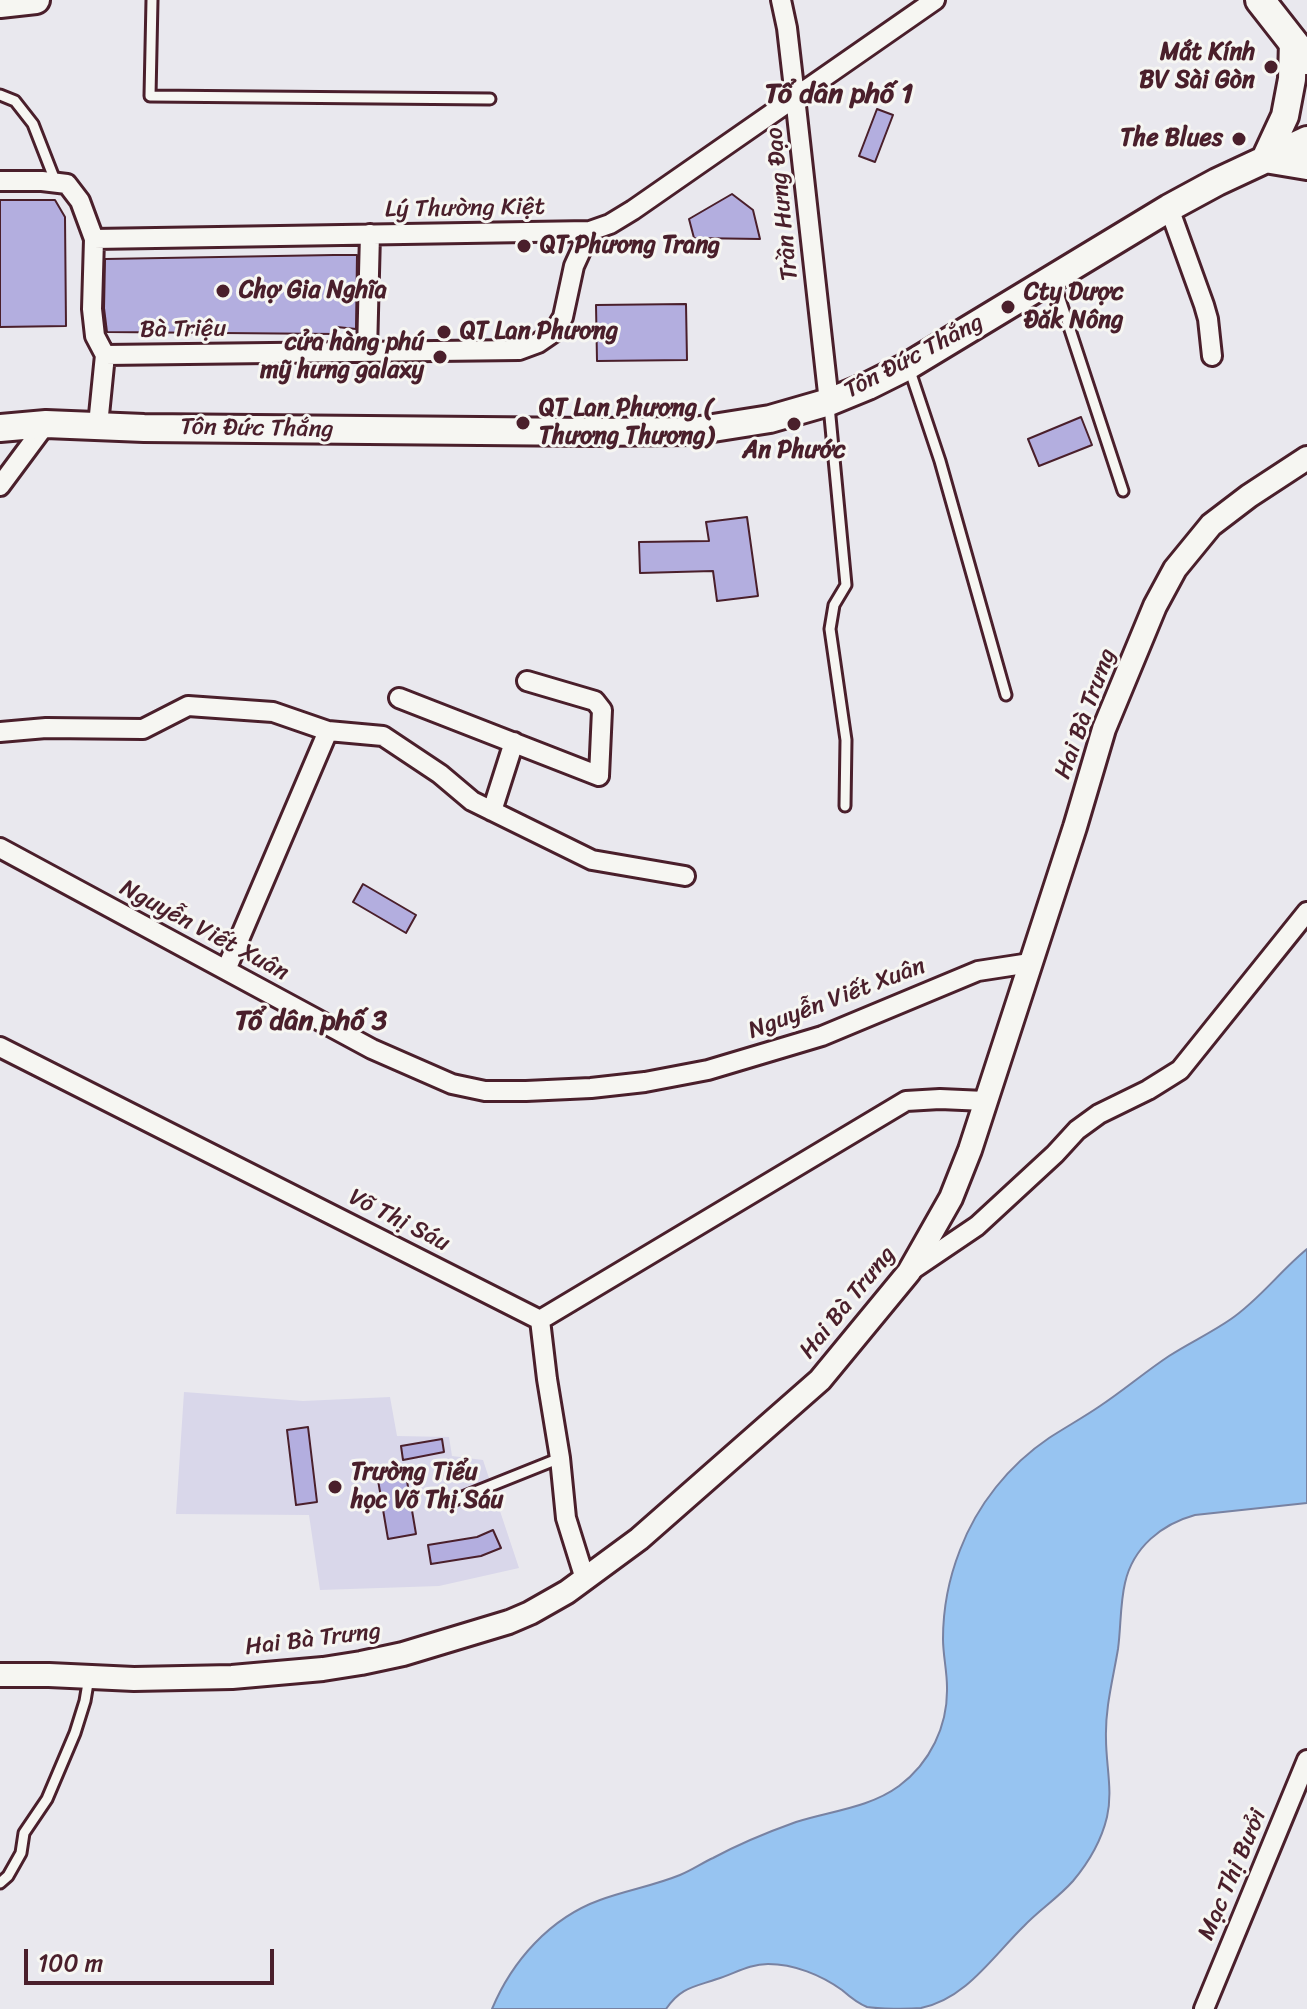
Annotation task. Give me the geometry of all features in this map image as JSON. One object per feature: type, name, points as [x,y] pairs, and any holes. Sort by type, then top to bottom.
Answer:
[{"type":"main road","points":[[0,4],[36,0]]},
{"type":"main road","points":[[1260,0],[1300,51],[1285,116],[1265,159],[1307,166]]},
{"type":"main road","name":"Tôn Đức Thắng","points":[[0,428],[46,424],[192,429],[694,431],[770,419],[829,402],[908,366],[1169,208],[1307,140]]},
{"type":"street","name":"Trần Hưng Đạo","points":[[781,0],[787,28],[829,402]]},
{"type":"street","name":"Lý Thường Kiệt","points":[[94,239],[590,231],[610,224],[633,210],[935,0]]},
{"type":"street","points":[[0,181],[67,184],[80,201],[94,239],[92,309],[95,336],[105,355],[98,425]]},
{"type":"street","points":[[1169,208],[1204,305],[1212,356]]},
{"type":"street","name":"Bà Triệu","points":[[105,355],[519,350],[538,343],[554,332],[563,317],[574,266],[590,231]]},
{"type":"street","points":[[367,352],[370,234]]},
{"type":"street","points":[[0,486],[46,424]]},
{"type":"street","name":"Hai Bà Trưng","points":[[0,1675],[134,1679],[232,1677],[361,1663],[509,1622],[567,1592],[639,1539],[820,1380],[909,1272],[951,1198],[970,1150],[1104,729],[1124,677],[1175,569],[1211,525],[1261,487],[1307,458]]},
{"type":"street","points":[[399,698],[599,776],[602,710],[595,701],[527,681]]},
{"type":"street","points":[[0,732],[46,728],[143,729],[188,706],[273,712],[328,731],[383,736],[440,774],[472,801],[592,860],[685,876]]},
{"type":"street","points":[[226,970],[328,731]]},
{"type":"street","points":[[492,811],[514,742]]},
{"type":"street","name":"Nguyễn Viết Xuân","points":[[0,848],[372,1049],[452,1084],[485,1091],[591,1088],[708,1070],[822,1036],[978,971],[1030,963]]},
{"type":"street","points":[[909,1272],[977,1226],[1077,1130],[1099,1114],[1180,1070],[1307,912]]},
{"type":"street","name":"Võ Thị Sáu","points":[[0,1047],[540,1320]]},
{"type":"street","points":[[585,1579],[566,1518],[540,1320],[906,1101],[985,1101]]},
{"type":"street","name":"Mạc Thị Bưởi","points":[[1204,2009],[1307,1760]]},
{"type":"lane","points":[[152,0],[150,96],[490,99]]},
{"type":"lane","points":[[0,95],[15,101],[33,124],[56,183]]},
{"type":"lane","points":[[1053,278],[1123,491]]},
{"type":"lane","points":[[908,366],[940,461],[1006,695]]},
{"type":"lane","points":[[829,402],[846,585],[834,605],[830,629],[846,740],[845,806]]},
{"type":"lane","points":[[455,1500],[560,1458]]},
{"type":"lane","points":[[0,1883],[15,1864],[21,1853],[24,1833],[47,1799],[75,1733],[89,1677]]},
{"type":"shaded area","name":"Trường Tiểu học Võ Thị Sáu","points":[[184,1392],[303,1401],[390,1397],[397,1436],[449,1437],[452,1456],[483,1460],[519,1568],[439,1586],[320,1590],[309,1515],[176,1514]]},
{"type":"water","points":[[1307,1249],[1307,1503],[1195,1515],[1160,1531],[1135,1558],[1123,1591],[1118,1649],[1108,1705],[1109,1798],[1101,1835],[1073,1881],[1030,1920],[978,1975],[952,1996],[921,2008],[867,2007],[816,1975],[788,1966],[761,1964],[688,1989],[666,2009],[492,2009],[510,1974],[535,1943],[582,1908],[680,1875],[785,1826],[875,1799],[910,1777],[928,1755],[944,1716],[947,1687],[943,1628],[953,1572],[975,1517],[996,1487],[1049,1438],[1241,1311]]},
{"type":"building","points":[[877,109],[893,115],[875,162],[859,156]]},
{"type":"building","points":[[732,194],[753,210],[760,239],[694,238],[689,219]]},
{"type":"building","points":[[0,200],[55,200],[65,217],[66,326],[0,327]]},
{"type":"building","name":"Chợ Gia Nghĩa","points":[[357,255],[356,329],[337,327],[337,334],[107,332],[105,259]]},
{"type":"building","points":[[686,304],[687,360],[597,361],[596,305]]},
{"type":"building","points":[[1081,417],[1092,445],[1039,466],[1028,439]]},
{"type":"building","points":[[747,517],[758,596],[717,601],[713,571],[640,573],[639,542],[709,541],[706,522]]},
{"type":"building","points":[[363,884],[416,915],[406,933],[353,902]]},
{"type":"building","points":[[308,1427],[317,1502],[296,1505],[287,1430]]},
{"type":"building","points":[[442,1439],[444,1452],[403,1460],[401,1446]]},
{"type":"building","points":[[406,1475],[416,1534],[388,1539],[378,1480]]},
{"type":"building","points":[[493,1530],[501,1548],[481,1556],[431,1564],[428,1545],[477,1537]]},
{"type":"place","name":"Mắt Kính BV Sài Gòn","points":[[1271,67]]},
{"type":"place","name":"The Blues","points":[[1239,139]]},
{"type":"place","name":"QT Phương Trang","points":[[524,246]]},
{"type":"place","name":"Chợ Gia Nghĩa","points":[[223,291]]},
{"type":"place","name":"Cty Dược Đăk Nông","points":[[1008,307]]},
{"type":"place","name":"QT Lan Phương","points":[[444,332]]},
{"type":"place","name":"cửa hàng phú mỹ hưng galaxy","points":[[440,357]]},
{"type":"place","name":"QT Lan Phương ( Thương Thương)","points":[[523,423]]},
{"type":"place","name":"An Phước","points":[[794,424]]},
{"type":"place","name":"Trường Tiểu học Võ Thị Sáu","points":[[335,1487]]},
{"type":"district","name":"Tổ dân phố 1","points":[[839,95]]},
{"type":"district","name":"Tổ dân phố 3","points":[[311,1022]]}]
